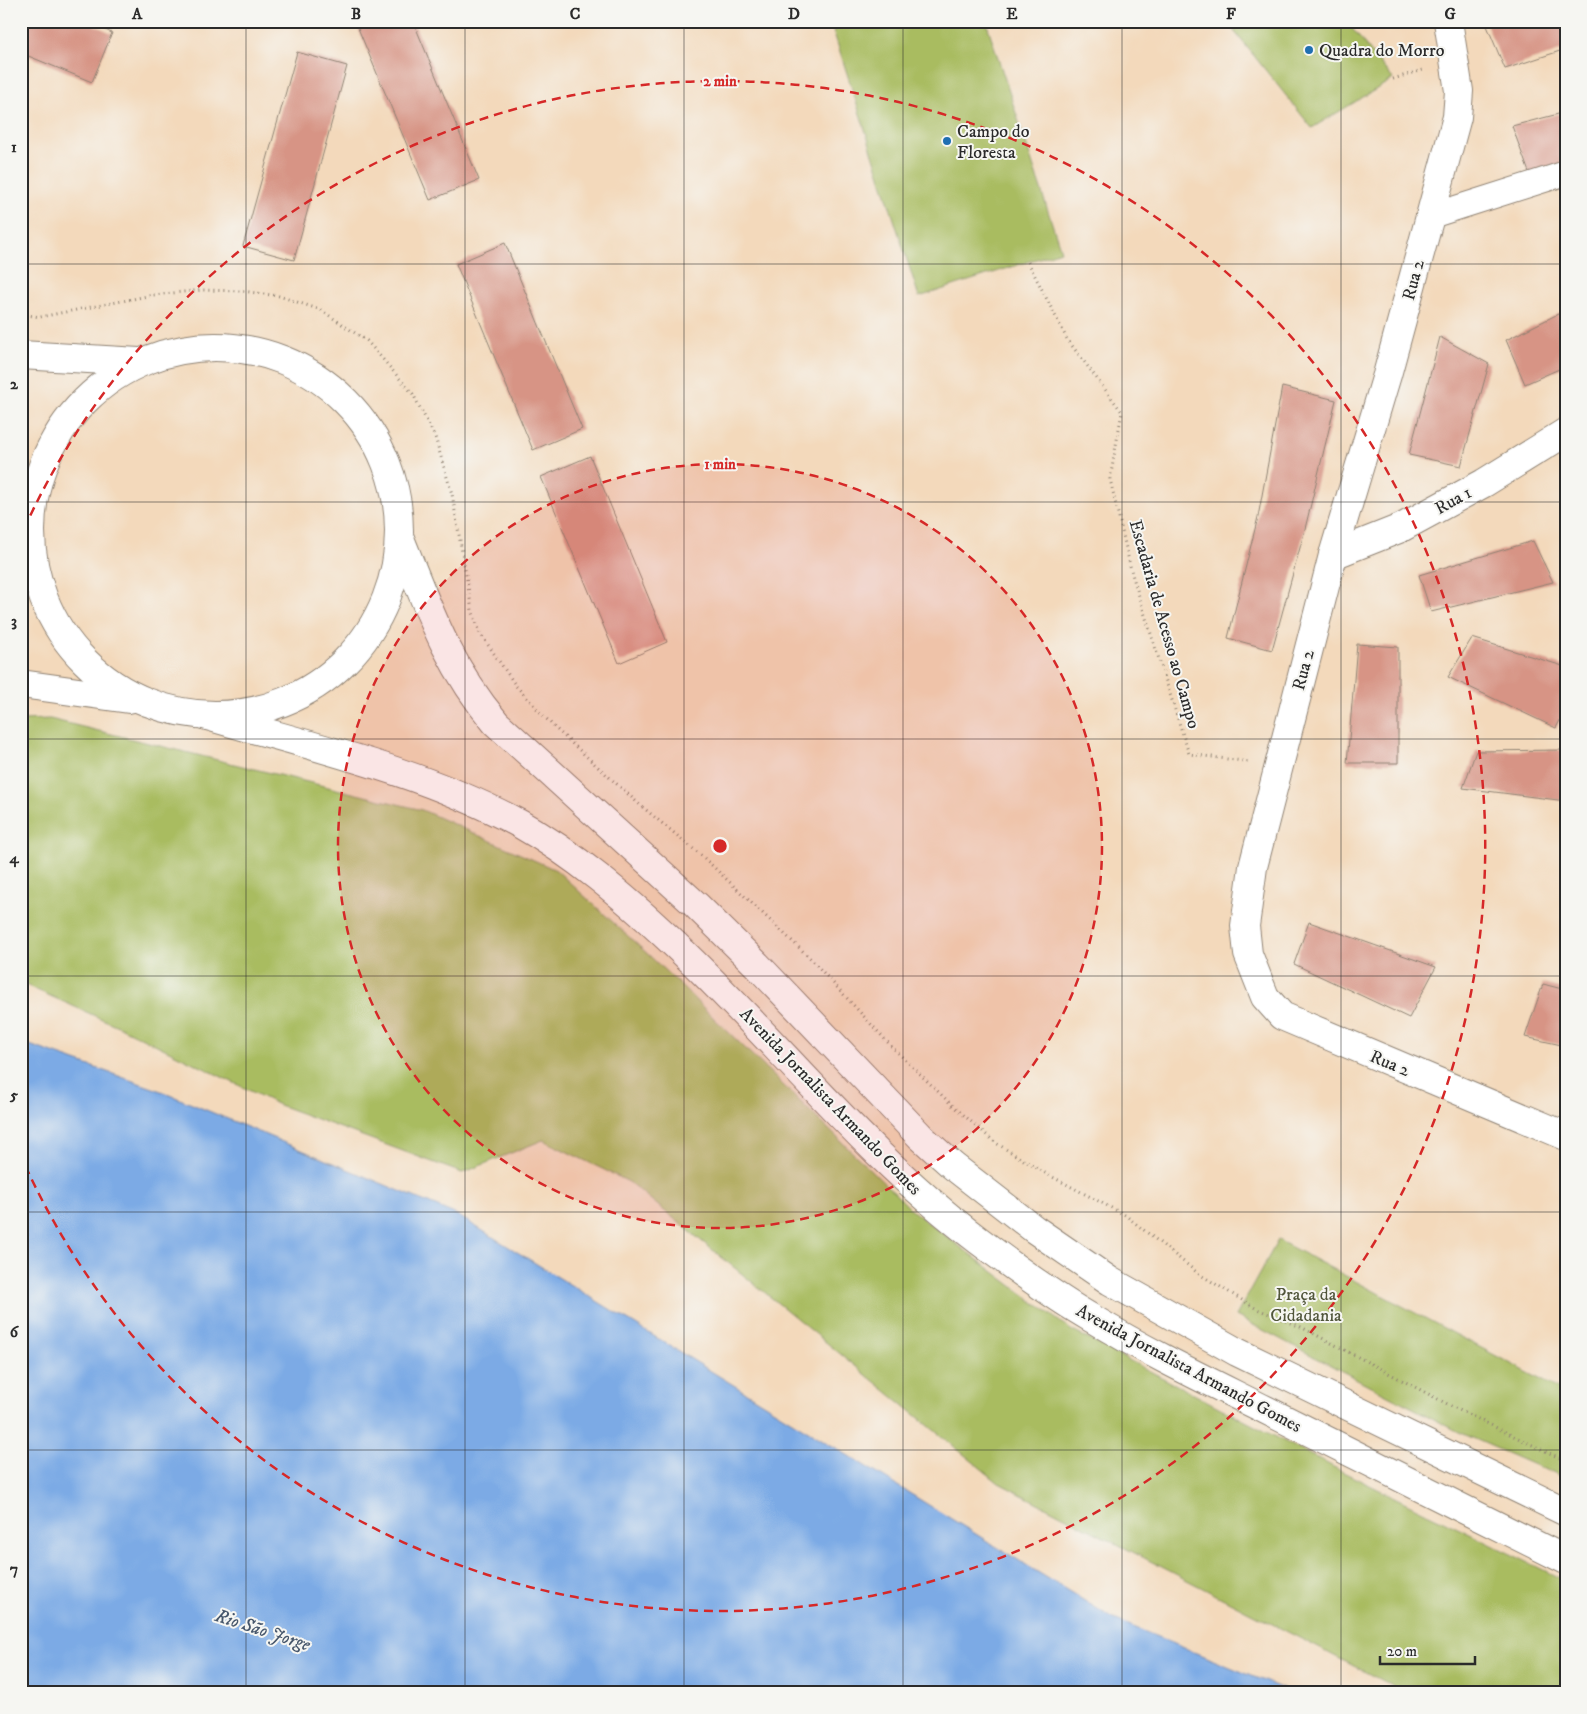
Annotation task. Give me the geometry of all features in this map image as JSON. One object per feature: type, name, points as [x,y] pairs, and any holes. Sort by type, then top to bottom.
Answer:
[{"type":"main road","name":"Rua 2","points":[[1448,21],[1459,91],[1458,118],[1387,375],[1333,554],[1277,766],[1253,867],[1245,926],[1248,954],[1265,997],[1282,1016],[1566,1136]]},
{"type":"main road","points":[[21,560],[39,584],[60,630],[80,656],[107,680],[146,702],[165,709],[204,715],[244,713],[271,707],[296,697],[338,669],[368,634],[382,609],[392,583],[399,536],[396,501],[388,468],[375,440],[359,416],[322,381],[286,360],[240,347],[212,346],[184,348],[139,362],[107,381],[85,399],[64,424],[48,452],[27,507],[39,584]]},
{"type":"main road","points":[[21,355],[139,362]]},
{"type":"main road","name":"Rua 1","points":[[1333,554],[1401,528],[1484,483],[1566,432]]},
{"type":"main road","name":"Avenida Jornalista Armando Gomes","points":[[399,536],[435,625],[455,666],[476,699],[496,723],[696,905],[757,965],[878,1094],[953,1166],[1072,1256],[1181,1322],[1320,1394],[1566,1512]]},
{"type":"main road","points":[[22,684],[146,702]]},
{"type":"main road","name":"Avenida Jornalista Armando Gomes","points":[[204,715],[352,757],[408,776],[472,801],[520,825],[594,874],[631,904],[738,1007],[900,1176],[978,1240],[1070,1306],[1172,1362],[1566,1560]]},
{"type":"street","points":[[1431,216],[1566,174]]},
{"type":"path","name":"Escadaria de Acesso ao Campo","points":[[1028,262],[1067,339],[1122,412],[1110,478],[1132,574],[1189,754],[1277,766]]},
{"type":"path","points":[[21,314],[40,317],[152,295],[202,290],[242,291],[279,296],[321,310],[367,341],[413,394],[435,437],[452,494],[472,610],[480,633],[516,686],[555,728],[640,805],[702,856],[810,958],[892,1048],[952,1105],[996,1142],[1043,1172],[1125,1215],[1199,1274],[1257,1309],[1302,1327],[1453,1407],[1566,1462]]},
{"type":"green space","name":"Campo do Floresta","points":[[861,21],[986,21],[1061,251],[919,297],[833,30]]},
{"type":"green space","name":"Quadra do Morro","points":[[1226,21],[1346,21],[1393,79],[1312,128]]},
{"type":"green space","points":[[50,719],[422,810],[556,870],[652,958],[914,1212],[1071,1330],[1345,1473],[1566,1581],[1566,1693],[1406,1693],[999,1483],[629,1182],[543,1140],[462,1173],[279,1105],[120,1027],[21,983],[21,720]]},
{"type":"green space","name":"Praça da Cidadania","points":[[1278,1240],[1566,1393],[1566,1479],[1459,1432],[1236,1316]]},
{"type":"water","name":"Rio São Jorge","points":[[21,1042],[156,1089],[457,1215],[1114,1619],[1293,1693],[21,1693]]},
{"type":"building","points":[[21,21],[85,21],[112,33],[92,82],[21,53]]},
{"type":"building","points":[[355,21],[413,21],[479,180],[430,200]]},
{"type":"building","points":[[1485,21],[1566,21],[1566,49],[1505,69]]},
{"type":"building","points":[[297,52],[347,66],[294,260],[243,246]]},
{"type":"building","points":[[1566,112],[1566,163],[1530,175],[1512,126]]},
{"type":"building","points":[[505,243],[582,429],[533,450],[456,264]]},
{"type":"building","points":[[1566,310],[1566,366],[1525,384],[1506,340]]},
{"type":"building","points":[[1440,337],[1489,364],[1461,466],[1409,455]]},
{"type":"building","points":[[1282,387],[1336,400],[1304,533],[1272,650],[1228,638],[1258,517]]},
{"type":"building","points":[[590,456],[667,642],[619,663],[541,477]]},
{"type":"building","points":[[1533,541],[1553,582],[1431,612],[1419,575]]},
{"type":"building","points":[[1472,638],[1566,667],[1566,709],[1556,728],[1448,677]]},
{"type":"building","points":[[1357,644],[1398,647],[1398,763],[1347,763]]},
{"type":"building","points":[[1566,750],[1566,801],[1463,788],[1476,751]]},
{"type":"building","points":[[1309,922],[1436,967],[1409,1018],[1294,964]]},
{"type":"building","points":[[1543,984],[1566,990],[1566,1046],[1525,1037]]},
{"type":"place","name":"Quadra do Morro","points":[[1309,50]]},
{"type":"place","name":"Campo do Floresta","points":[[947,141]]}]
